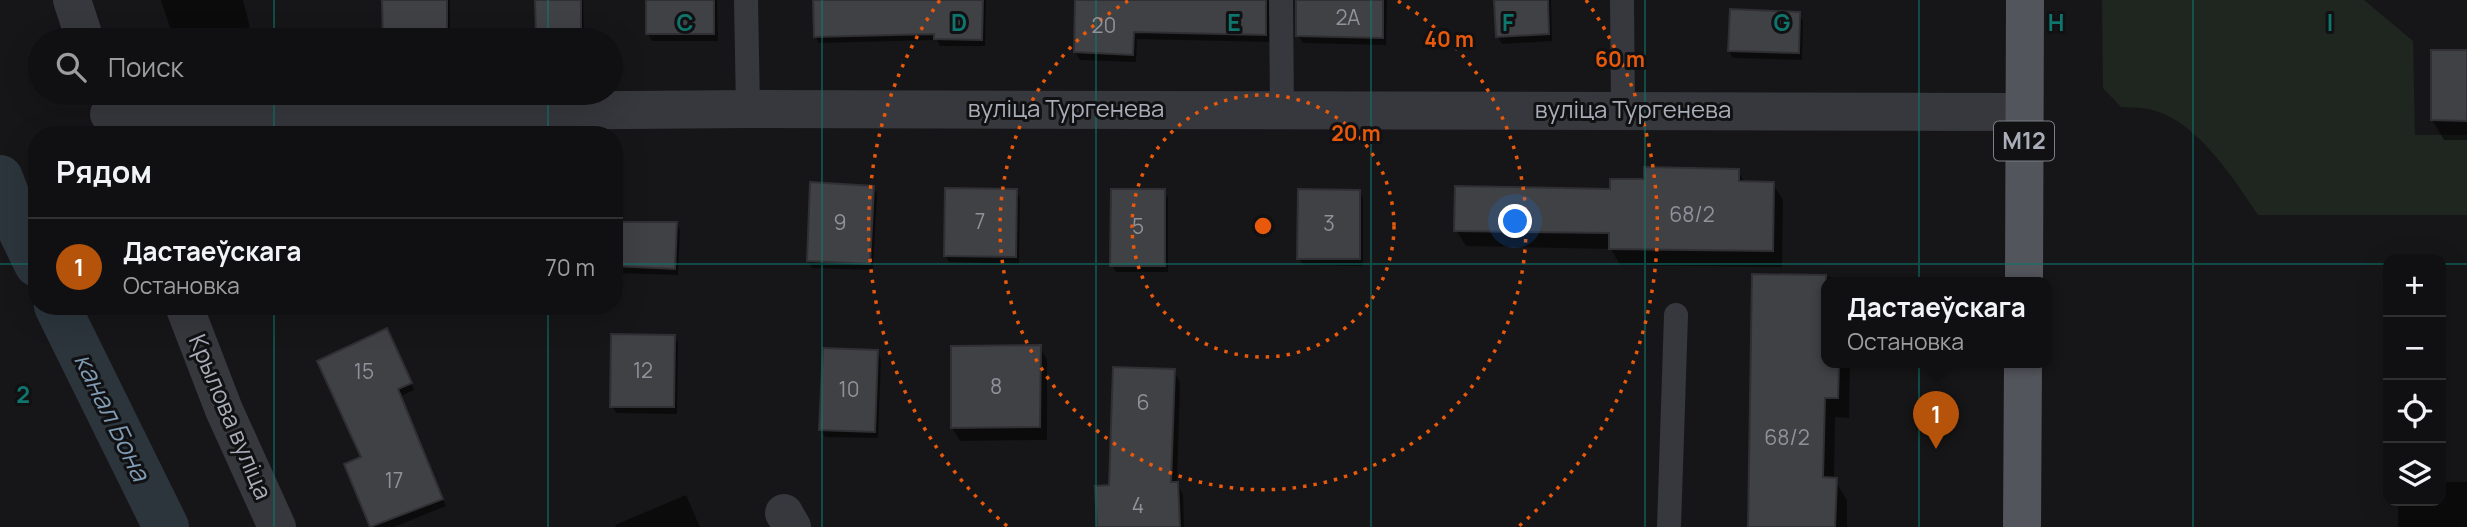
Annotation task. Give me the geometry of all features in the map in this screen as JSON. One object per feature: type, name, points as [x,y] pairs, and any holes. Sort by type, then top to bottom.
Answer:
[{"type":"main road","name":"М12","points":[[2024,277],[2025,0]]},
{"type":"main road","points":[[2022,527],[2023,368]]},
{"type":"street","points":[[72,0],[81,28]]},
{"type":"street","name":"вуліца Тургенева","points":[[110,114],[748,109],[2023,112]]},
{"type":"street","name":"Крылова вуліца","points":[[187,315],[223,410],[277,527]]},
{"type":"lane","points":[[746,0],[748,109]]},
{"type":"lane","points":[[1281,0],[1282,109]]},
{"type":"lane","points":[[1622,0],[1623,110]]},
{"type":"lane","points":[[1669,527],[1676,315]]},
{"type":"shaded area","points":[[2102,0],[2364,0],[2413,41],[2415,135],[2467,135],[2467,215],[2258,215],[2225,168],[2198,137],[2166,115],[2149,109],[2121,107],[2103,88]]},
{"type":"building","points":[[382,0],[447,0],[447,28],[383,28]]},
{"type":"building","points":[[535,0],[581,0],[581,28],[536,28]]},
{"type":"building","points":[[646,0],[714,0],[714,34],[646,34]]},
{"type":"building","points":[[813,0],[983,0],[982,40],[934,39],[934,34],[814,37]]},
{"type":"building","points":[[1075,0],[1266,0],[1266,35],[1134,32],[1133,55],[1074,52]]},
{"type":"building","points":[[1296,0],[1383,0],[1383,38],[1296,36]]},
{"type":"building","points":[[1494,0],[1548,0],[1549,34],[1496,37]]},
{"type":"building","points":[[1730,9],[1800,12],[1799,53],[1728,51]]},
{"type":"building","points":[[2431,50],[2467,50],[2467,121],[2431,120]]},
{"type":"building","points":[[1644,167],[1739,169],[1739,181],[1774,182],[1773,251],[1609,249],[1609,233],[1454,231],[1455,186],[1610,189],[1610,179],[1644,179]]},
{"type":"building","points":[[810,182],[874,186],[870,264],[807,261]]},
{"type":"building","points":[[945,188],[1017,189],[1016,257],[944,256]]},
{"type":"building","points":[[1111,189],[1165,189],[1165,266],[1110,266]]},
{"type":"building","points":[[1298,189],[1360,190],[1360,259],[1297,259]]},
{"type":"building","points":[[623,222],[677,222],[675,269],[623,266]]},
{"type":"building","points":[[1752,274],[1826,275],[1821,277],[1821,368],[1839,368],[1838,398],[1825,398],[1823,477],[1837,478],[1835,527],[1748,527]]},
{"type":"building","points":[[387,328],[412,383],[398,389],[443,499],[370,527],[344,464],[361,457],[317,361]]},
{"type":"building","points":[[611,334],[675,335],[674,407],[610,407]]},
{"type":"building","points":[[1041,345],[1040,427],[951,428],[951,346]]},
{"type":"building","points":[[823,348],[878,350],[875,432],[819,430]]},
{"type":"building","points":[[1113,367],[1175,369],[1171,482],[1178,482],[1180,527],[1097,527],[1095,486],[1109,485]]},
{"type":"waterway","name":"канал Бона","points":[[0,178],[28,246]]},
{"type":"waterway","name":"канал Бона","points":[[61,315],[166,527]]},
{"type":"place","name":"Дастаеўскага","points":[[1936,449]]}]
